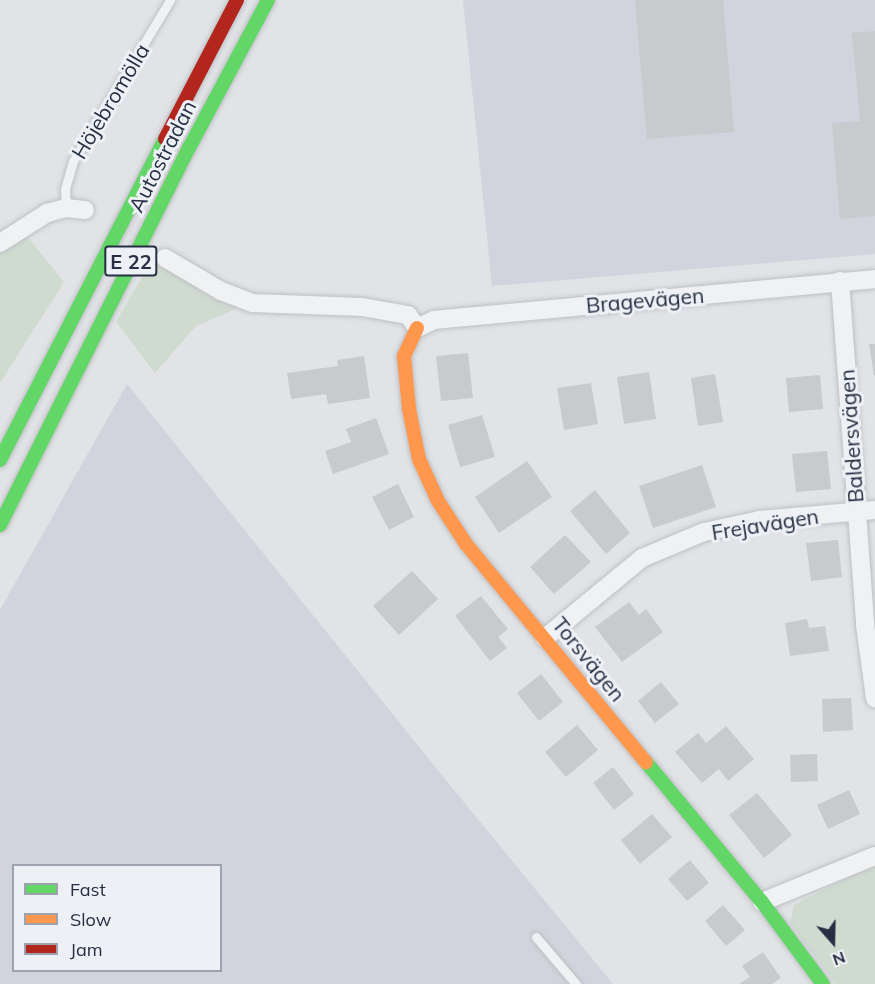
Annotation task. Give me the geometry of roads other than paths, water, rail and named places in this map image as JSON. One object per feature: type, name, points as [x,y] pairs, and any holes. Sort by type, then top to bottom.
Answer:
[{"type":"main road","name":"Autostradan","points":[[0,460],[237,0]]},
{"type":"main road","name":"Autostradan","points":[[0,525],[189,148],[268,0]]},
{"type":"main road","name":"Torsvägen","points":[[417,328],[404,356],[419,459],[438,501],[466,544],[762,902],[823,984]]},
{"type":"street","points":[[0,243],[47,213],[66,208],[86,210]]},
{"type":"street","points":[[165,258],[221,291],[253,303],[362,307],[408,315],[417,328]]},
{"type":"street","name":"Bragevägen","points":[[417,328],[434,320],[875,279]]},
{"type":"street","name":"Baldersvägen","points":[[840,281],[866,511],[875,698]]},
{"type":"street","name":"Frejavägen","points":[[545,638],[642,558],[704,532],[760,520],[866,511]]},
{"type":"street","points":[[762,902],[875,856]]},
{"type":"lane","name":"Höjebromölla","points":[[66,208],[65,189],[73,161],[170,0]]},
{"type":"lane","points":[[536,937],[576,984]]}]
